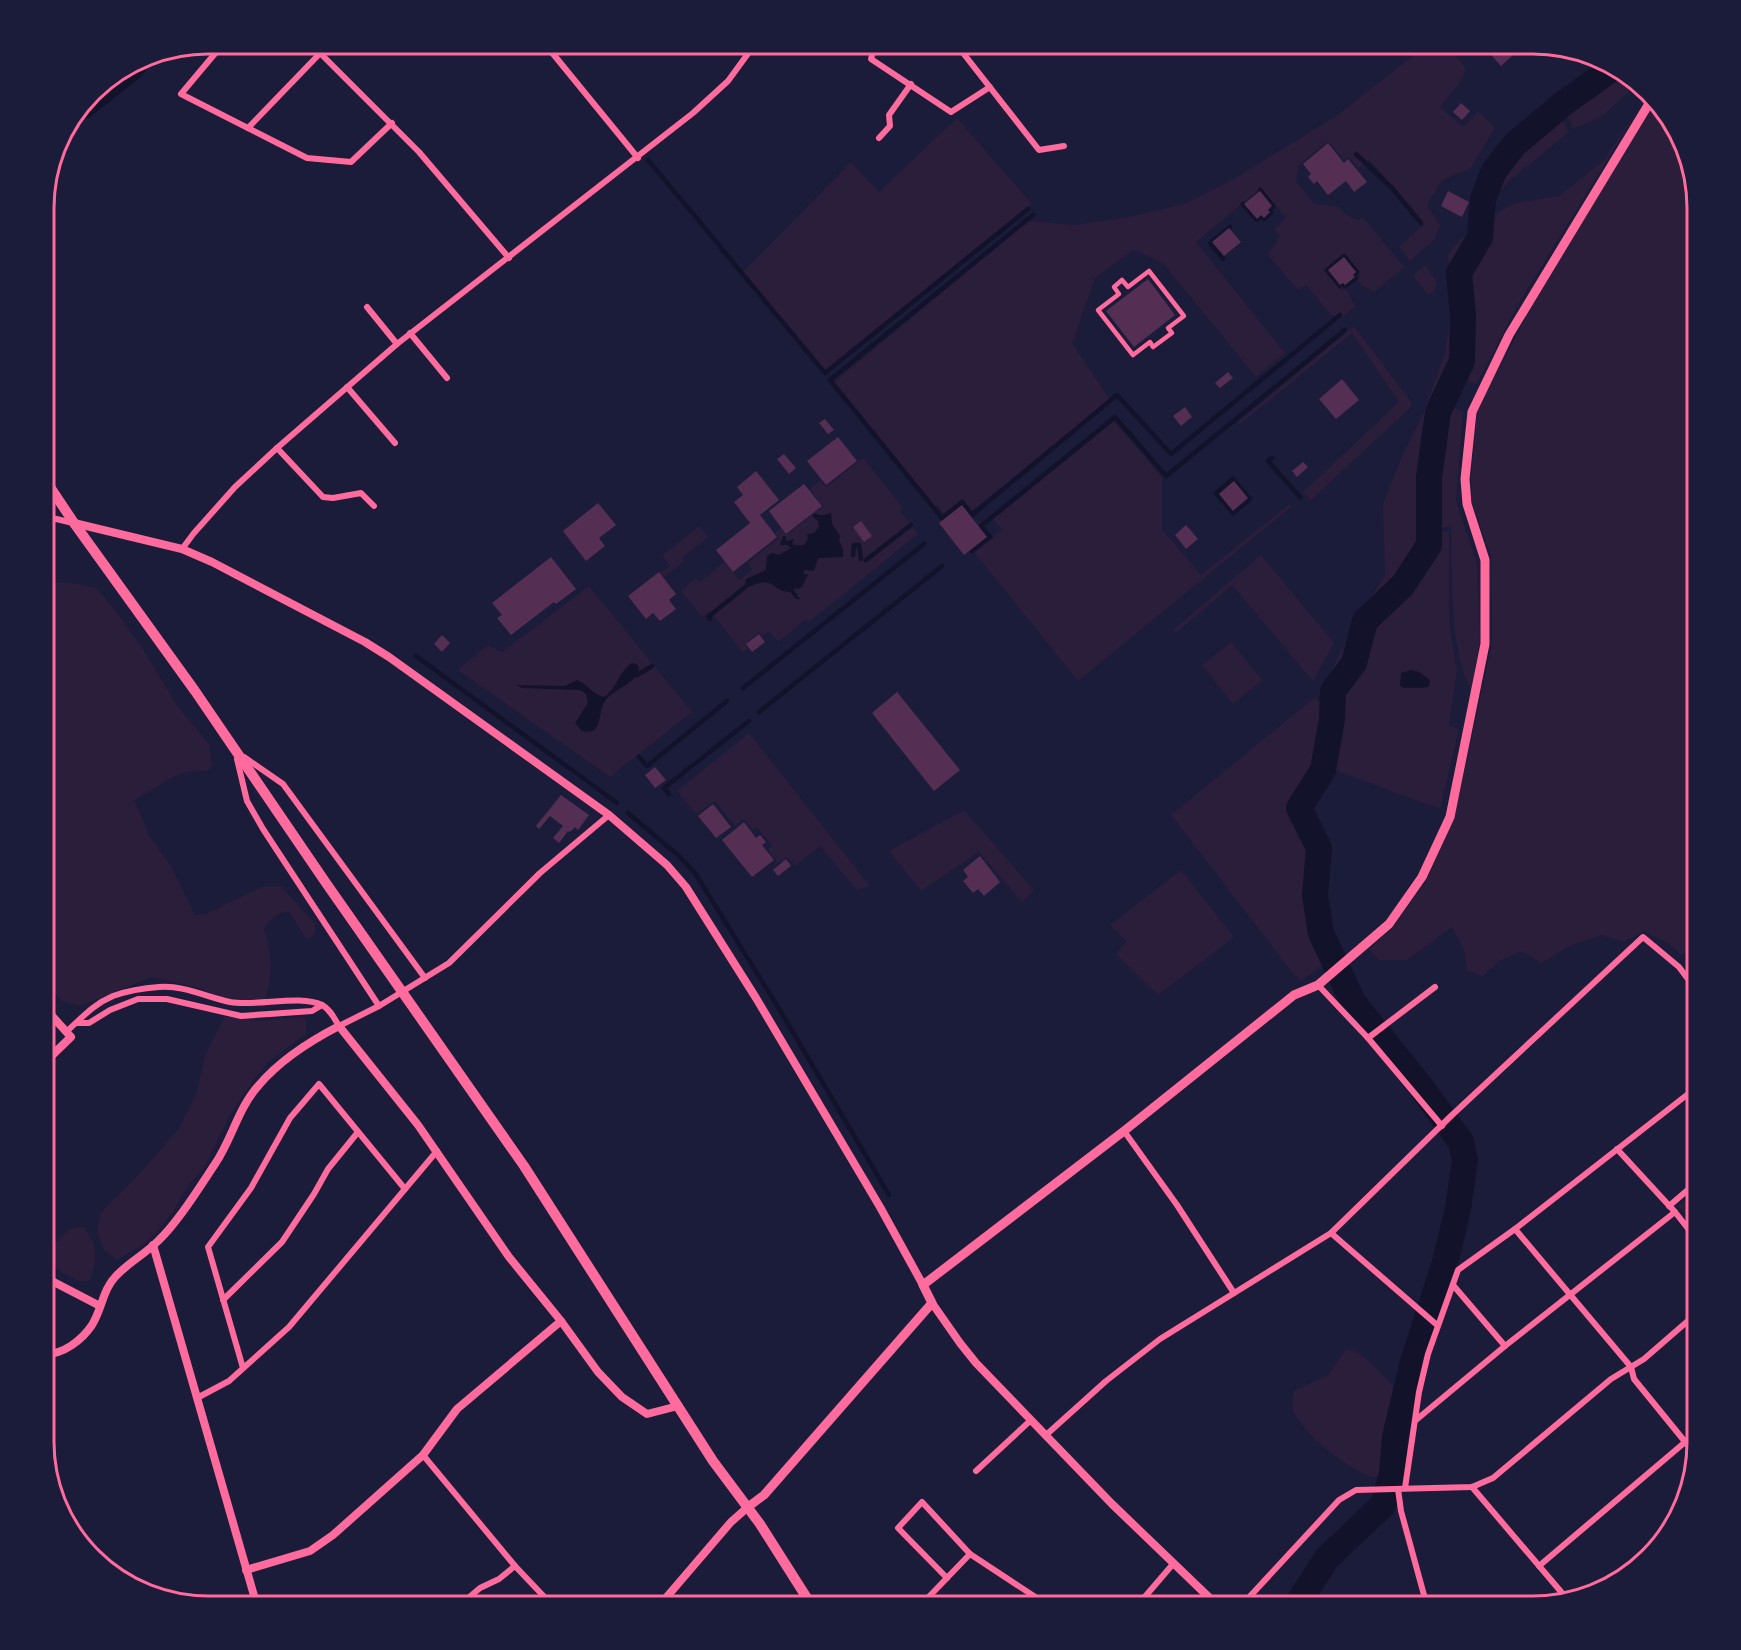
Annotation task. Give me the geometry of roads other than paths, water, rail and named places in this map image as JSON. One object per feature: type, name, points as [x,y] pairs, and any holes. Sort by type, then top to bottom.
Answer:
[{"type":"main road","points":[[748,1507],[764,1495],[932,1303],[923,1285],[1124,1131],[1294,995],[1318,985],[1389,924],[1422,877],[1450,817],[1485,644],[1485,560],[1467,504],[1465,479],[1472,412],[1509,335],[1648,106]]},
{"type":"main road","points":[[54,493],[195,691],[524,1166],[713,1461],[748,1507],[806,1596]]},
{"type":"street","points":[[215,54],[181,94],[307,158],[351,162],[392,123]]},
{"type":"street","points":[[249,128],[319,54]]},
{"type":"street","points":[[321,54],[419,152],[509,258]]},
{"type":"street","points":[[552,54],[638,158]]},
{"type":"street","points":[[182,549],[236,487],[277,448],[410,333],[693,113],[728,81],[748,54]]},
{"type":"street","points":[[872,54],[871,59],[951,112],[990,87]]},
{"type":"street","points":[[964,54],[1039,150],[1064,146]]},
{"type":"street","points":[[879,138],[890,126],[889,115],[910,84]]},
{"type":"street","points":[[1149,271],[1184,316],[1168,328],[1172,333],[1153,347],[1150,342],[1133,355],[1098,310],[1119,294],[1114,286],[1122,280],[1128,287],[1149,271]]},
{"type":"street","points":[[367,307],[397,344]]},
{"type":"street","points":[[410,333],[447,378]]},
{"type":"street","points":[[347,387],[395,443]]},
{"type":"street","points":[[277,448],[323,497],[333,498],[361,493],[374,506]]},
{"type":"street","points":[[54,518],[182,549],[307,610],[390,657],[609,816],[667,865],[686,887],[762,1007],[880,1207],[923,1285]]},
{"type":"street","points":[[236,751],[283,784],[425,978]]},
{"type":"street","points":[[236,751],[247,801],[262,829],[380,1006]]},
{"type":"street","points":[[54,1353],[74,1345],[92,1324],[106,1290],[116,1275],[153,1245],[182,1212],[217,1161],[238,1116],[258,1085],[285,1060],[316,1037],[380,1006],[449,963],[540,873],[609,816]]},
{"type":"street","points":[[1046,1435],[1088,1396],[1160,1339],[1331,1233],[1450,1116],[1643,937],[1679,967],[1686,976]]},
{"type":"street","points":[[1318,985],[1370,1037],[1442,1125]]},
{"type":"street","points":[[66,1032],[95,1005],[114,996],[159,987],[192,990],[231,1002],[268,1003],[308,1000],[322,1005],[329,1010],[437,1151],[509,1257],[561,1321],[598,1372],[622,1397],[647,1414],[678,1406]]},
{"type":"street","points":[[1370,1037],[1435,987]]},
{"type":"street","points":[[77,1023],[89,1023],[110,1010],[138,999],[167,999],[241,1016],[312,1011],[322,1005]]},
{"type":"street","points":[[54,1018],[71,1037],[54,1053]]},
{"type":"street","points":[[243,1368],[208,1247],[250,1188],[290,1118],[319,1084],[405,1189]]},
{"type":"street","points":[[1424,1596],[1401,1511],[1399,1489],[1416,1420],[1419,1392],[1435,1323],[1458,1270],[1515,1229],[1687,1095]]},
{"type":"street","points":[[1124,1131],[1177,1205],[1234,1293]]},
{"type":"street","points":[[224,1300],[282,1242],[314,1194],[327,1169],[358,1132]]},
{"type":"street","points":[[1617,1149],[1687,1227]]},
{"type":"street","points":[[198,1398],[229,1381],[289,1327],[437,1151]]},
{"type":"street","points":[[1669,1206],[1687,1191]]},
{"type":"street","points":[[1416,1420],[1505,1346],[1675,1212]]},
{"type":"street","points":[[1515,1229],[1631,1367],[1634,1379],[1687,1444]]},
{"type":"street","points":[[1331,1233],[1435,1323]]},
{"type":"street","points":[[153,1245],[253,1596]]},
{"type":"street","points":[[54,1282],[100,1306]]},
{"type":"street","points":[[1453,1285],[1505,1346]]},
{"type":"street","points":[[932,1303],[976,1363],[1112,1504],[1207,1596]]},
{"type":"street","points":[[246,1570],[310,1551],[333,1535],[423,1455],[457,1409],[561,1321]]},
{"type":"street","points":[[1250,1596],[1339,1500],[1356,1490],[1472,1487],[1493,1478],[1611,1379],[1644,1359],[1687,1322]]},
{"type":"street","points":[[975,1471],[1031,1419]]},
{"type":"street","points":[[1539,1566],[1685,1442]]},
{"type":"street","points":[[423,1455],[515,1566],[544,1596]]},
{"type":"street","points":[[1472,1487],[1562,1593]]},
{"type":"street","points":[[947,1578],[898,1528],[922,1502],[970,1554],[1033,1596]]},
{"type":"street","points":[[668,1596],[731,1522],[748,1507]]},
{"type":"street","points":[[930,1596],[970,1554]]},
{"type":"street","points":[[1146,1596],[1173,1564]]},
{"type":"street","points":[[471,1596],[480,1588],[499,1580],[515,1566]]},
{"type":"waterway","points":[[1302,1596],[1327,1558],[1383,1505],[1392,1474],[1395,1437],[1413,1362],[1446,1259],[1458,1209],[1465,1160],[1461,1142],[1421,1087],[1353,1002],[1321,933],[1315,895],[1319,848],[1299,808],[1323,770],[1332,719],[1333,691],[1354,663],[1365,621],[1403,585],[1429,545],[1429,477],[1438,412],[1462,361],[1463,315],[1459,273],[1480,237],[1483,199],[1494,171],[1515,144],[1564,103],[1606,73]]},
{"type":"waterway","points":[[1356,154],[1392,188],[1421,223]]},
{"type":"waterway","points":[[648,160],[719,245]]},
{"type":"waterway","points":[[1243,204],[1257,220],[1261,216],[1264,219],[1273,206],[1260,190]]},
{"type":"waterway","points":[[721,248],[825,373],[1028,209]]},
{"type":"waterway","points":[[1033,215],[830,380],[942,518],[962,502],[972,515],[1117,395],[1171,454],[1340,315]]},
{"type":"waterway","points":[[1223,259],[1210,243],[1230,227]]},
{"type":"waterway","points":[[1344,256],[1357,272],[1353,275],[1356,278],[1345,286],[1343,283],[1340,286],[1327,270],[1344,256]]},
{"type":"waterway","points":[[972,551],[990,537],[981,526],[1115,417],[1166,476],[1345,330]]},
{"type":"waterway","points":[[1272,458],[1268,461],[1300,497]]},
{"type":"waterway","points":[[1233,479],[1250,499],[1233,513],[1216,493],[1233,479]]},
{"type":"waterway","points":[[866,560],[911,525]]},
{"type":"waterway","points":[[743,688],[924,544]]},
{"type":"waterway","points":[[853,555],[854,545],[859,545],[861,559]]},
{"type":"waterway","points":[[759,712],[942,566]]},
{"type":"waterway","points":[[710,619],[708,617],[744,588]]},
{"type":"waterway","points":[[416,656],[617,803]]},
{"type":"waterway","points":[[637,675],[652,666]]},
{"type":"waterway","points":[[639,757],[647,766],[727,701]]},
{"type":"waterway","points":[[669,794],[664,788],[749,721]]},
{"type":"waterway","points":[[628,813],[679,856],[695,873],[781,1012],[889,1195]]}]
